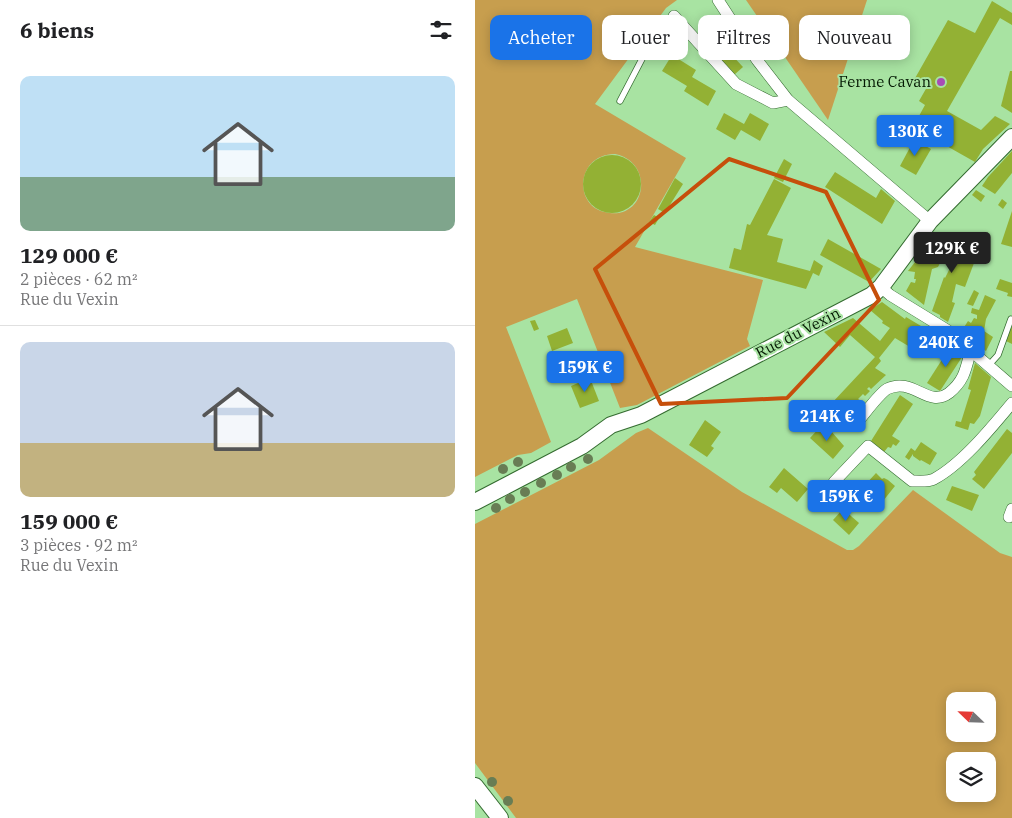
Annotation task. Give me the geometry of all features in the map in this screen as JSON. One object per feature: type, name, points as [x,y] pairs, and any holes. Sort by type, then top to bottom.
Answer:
[{"type":"street","points":[[718,0],[757,60],[788,100],[931,221]]},
{"type":"street","points":[[688,31],[736,84],[773,103],[788,100]]},
{"type":"street","name":"Rue du Vexin","points":[[475,502],[582,446],[611,425],[641,415],[872,295],[881,287],[931,221],[1012,137]]},
{"type":"street","points":[[881,287],[890,295],[947,330],[1012,386]]},
{"type":"street","points":[[859,420],[886,390],[899,385],[913,388],[933,398],[942,398],[964,376],[971,349]]},
{"type":"street","points":[[834,482],[868,446],[912,481],[933,480],[958,462],[996,423],[1012,403]]},
{"type":"street","points":[[475,786],[500,818]]},
{"type":"lane","points":[[620,101],[641,60]]},
{"type":"lane","points":[[989,365],[998,355],[1011,319]]},
{"type":"highlighted area","points":[[729,159],[826,192],[879,300],[787,398],[661,404],[595,269]]},
{"type":"shaded area","points":[[475,0],[677,0],[666,8],[661,15],[602,15],[602,60],[628,60],[595,104],[686,158],[635,247],[763,280],[747,339],[750,346],[637,405],[620,408],[577,299],[506,327],[551,442],[531,453],[518,455],[475,477]],"holes":[[[615,154],[627,159],[636,167],[640,177],[641,188],[638,198],[632,207],[622,212],[610,213],[598,210],[589,203],[584,193],[583,182],[586,172],[592,163],[602,156]]]},
{"type":"shaded area","points":[[746,0],[867,0],[862,15],[799,15],[799,60],[848,60],[828,120],[787,60],[789,60],[789,15],[756,15]]},
{"type":"shaded area","points":[[648,428],[742,492],[847,550],[853,550],[859,546],[913,490],[1000,553],[1012,557],[1012,818],[516,818],[475,763],[475,524],[599,460],[636,433]]},
{"type":"building","name":"Ferme Cavan","points":[[992,1],[1012,13],[1012,25],[1000,18],[947,111],[981,130],[995,116],[1010,124],[983,149],[975,162],[913,127],[925,105],[919,101],[927,87],[914,80],[948,20],[975,33]]},
{"type":"building","points":[[669,60],[680,60],[696,70],[692,77],[716,91],[708,106],[684,91],[687,86],[662,71]]},
{"type":"building","points":[[736,60],[743,67],[734,75],[721,61]]},
{"type":"building","points":[[1010,71],[1012,71],[1012,113],[1001,106]]},
{"type":"building","points":[[724,113],[744,124],[750,113],[769,124],[760,141],[741,130],[735,140],[716,129]]},
{"type":"building","points":[[914,140],[931,149],[916,175],[900,166]]},
{"type":"building","points":[[1012,151],[1012,173],[995,194],[982,186]]},
{"type":"building","points":[[606,155],[618,155],[628,159],[637,168],[641,190],[633,205],[618,213],[606,213],[596,209],[587,200],[583,190],[583,178],[587,168],[596,159]]},
{"type":"building","points":[[784,159],[792,164],[783,182],[774,178]]},
{"type":"building","points":[[835,172],[876,198],[881,189],[895,201],[882,224],[825,187]]},
{"type":"building","points":[[675,178],[683,184],[665,213],[658,209]]},
{"type":"building","points":[[774,179],[791,188],[767,235],[783,239],[777,262],[810,271],[814,260],[823,266],[819,276],[813,273],[806,289],[729,268],[734,248],[741,250],[747,224],[750,225]]},
{"type":"building","points":[[976,190],[985,196],[981,202],[972,195]]},
{"type":"building","points":[[1002,199],[1007,203],[1003,209],[998,205]]},
{"type":"building","points":[[1012,211],[1012,247],[1001,244]]},
{"type":"building","points":[[654,215],[659,218],[655,225],[649,222]]},
{"type":"building","points":[[938,234],[977,255],[965,287],[956,284],[952,302],[955,303],[948,322],[932,311],[944,277],[954,260],[928,246]]},
{"type":"building","points":[[828,239],[881,269],[869,282],[820,255]]},
{"type":"building","points":[[926,248],[943,257],[938,267],[932,269],[924,305],[906,291],[911,282],[915,283],[916,279],[914,279],[915,272],[908,271]]},
{"type":"building","points":[[1000,279],[1012,283],[1012,297],[1007,296],[1008,293],[996,289]]},
{"type":"building","points":[[974,290],[979,293],[973,306],[967,304]]},
{"type":"building","points":[[985,295],[996,300],[986,319],[984,331],[993,337],[986,351],[961,332],[968,321],[971,323],[974,318],[977,319],[977,315],[971,313],[972,308],[979,310]]},
{"type":"building","points":[[882,302],[905,319],[906,317],[931,332],[927,341],[930,343],[927,347],[924,345],[920,353],[895,338],[879,358],[881,361],[875,368],[886,375],[871,389],[869,387],[867,389],[870,391],[858,399],[861,401],[846,416],[831,404],[875,357],[850,335],[840,347],[824,332],[853,318],[880,341],[890,328],[882,323],[883,321],[870,310]]},
{"type":"building","points":[[535,320],[539,329],[534,331],[530,321]]},
{"type":"building","points":[[1012,326],[1012,344],[1006,341]]},
{"type":"building","points":[[567,328],[573,343],[552,351],[547,336]]},
{"type":"building","points":[[952,344],[964,354],[940,391],[927,383]]},
{"type":"building","points":[[975,363],[991,377],[980,416],[974,424],[970,423],[968,430],[955,426],[956,421],[961,422],[971,390],[968,389]]},
{"type":"building","points":[[590,378],[599,401],[580,408],[571,386]]},
{"type":"building","points":[[900,395],[913,404],[892,436],[900,441],[896,446],[893,444],[891,448],[888,447],[884,452],[871,441]]},
{"type":"building","points":[[827,400],[831,404],[827,410],[822,405]]},
{"type":"building","points":[[705,420],[721,432],[711,446],[714,448],[707,457],[689,445]]},
{"type":"building","points":[[821,426],[829,433],[831,431],[844,446],[833,459],[810,438]]},
{"type":"building","points":[[1007,429],[1012,433],[1012,453],[984,489],[972,479],[976,475],[974,472]]},
{"type":"building","points":[[921,442],[937,453],[930,465],[920,461],[913,454],[909,460],[905,457],[911,448],[915,451]]},
{"type":"building","points":[[784,468],[808,489],[797,502],[781,488],[777,493],[769,487]]},
{"type":"building","points":[[876,473],[882,479],[888,480],[895,486],[883,501],[865,485]]},
{"type":"building","points":[[952,486],[979,495],[972,511],[946,500]]},
{"type":"building","points":[[843,509],[859,523],[849,535],[833,520]]},
{"type":"place","name":"Ferme Cavan","points":[[941,82]]}]
